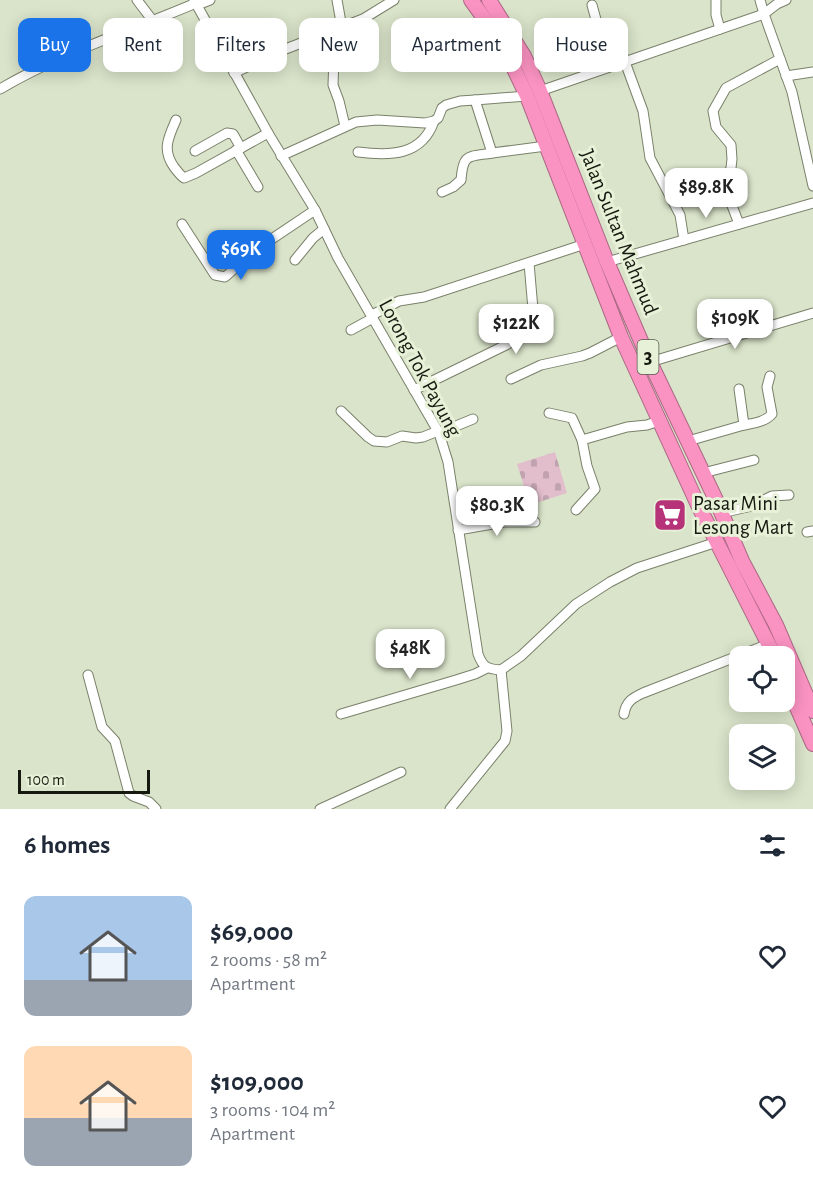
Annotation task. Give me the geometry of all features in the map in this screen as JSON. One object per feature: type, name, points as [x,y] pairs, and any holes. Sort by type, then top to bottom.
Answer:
[{"type":"highway","name":"Jalan Sultan Mahmud","points":[[471,0],[533,93],[650,362],[742,561],[776,625],[813,711]]},
{"type":"highway","name":"Jalan Sultan Mahmud","points":[[489,0],[524,56],[546,146],[621,337],[699,507],[769,644]]},
{"type":"highway","points":[[699,507],[719,507]]},
{"type":"highway","points":[[795,703],[813,744]]},
{"type":"street","points":[[137,0],[151,18]]},
{"type":"street","points":[[160,18],[195,3],[210,0]]},
{"type":"street","points":[[337,0],[338,18]]},
{"type":"street","points":[[365,18],[394,0]]},
{"type":"street","points":[[716,0],[716,15],[720,29]]},
{"type":"street","points":[[760,0],[792,92],[813,186]]},
{"type":"street","points":[[628,61],[764,14],[786,0]]},
{"type":"street","name":"Lorong Tok Payung","points":[[195,3],[281,156],[315,210],[338,258],[439,432],[448,462],[478,654],[481,662],[487,668]]},
{"type":"street","points":[[592,5],[596,18]]},
{"type":"street","points":[[0,89],[47,64],[103,41]]},
{"type":"street","points":[[234,73],[299,44]]},
{"type":"street","points":[[739,224],[726,190],[732,159],[730,145],[716,127],[713,111],[726,88],[780,59]]},
{"type":"street","points":[[628,70],[643,111],[650,158],[680,215],[684,240]]},
{"type":"street","points":[[334,72],[333,86],[345,126]]},
{"type":"street","points":[[358,152],[381,154],[406,151],[416,146],[426,137],[442,108],[446,105],[460,101],[533,93],[594,72]]},
{"type":"street","points":[[786,76],[813,72]]},
{"type":"street","points":[[475,100],[492,153]]},
{"type":"street","points":[[176,120],[167,150],[169,159],[184,178],[196,174],[268,133]]},
{"type":"street","points":[[281,156],[356,122],[377,120],[425,123],[434,121]]},
{"type":"street","points":[[195,151],[227,134],[233,134],[238,149],[258,187]]},
{"type":"street","points":[[442,192],[462,180],[462,164],[472,156],[546,146]]},
{"type":"street","points":[[607,262],[813,203]]},
{"type":"street","points":[[182,224],[215,275],[225,277],[255,251],[315,210]]},
{"type":"street","points":[[295,260],[313,238],[324,229]]},
{"type":"street","points":[[351,330],[399,301],[424,297],[585,244]]},
{"type":"street","points":[[414,390],[508,344],[534,321],[528,262]]},
{"type":"street","points":[[650,362],[813,313]]},
{"type":"street","points":[[512,379],[541,365],[582,356],[621,337]]},
{"type":"street","points":[[688,441],[770,417],[772,414],[767,387],[770,376]]},
{"type":"street","points":[[739,389],[744,425]]},
{"type":"street","points":[[341,411],[368,437],[374,441],[387,442],[402,436],[423,437],[472,419]]},
{"type":"street","points":[[549,413],[572,418],[582,440],[587,466],[595,489],[576,510]]},
{"type":"street","points":[[582,440],[627,427],[659,421]]},
{"type":"street","points":[[703,473],[754,460]]},
{"type":"street","points":[[719,507],[752,506],[772,496],[789,495]]},
{"type":"street","points":[[458,530],[504,522],[536,522]]},
{"type":"street","points":[[341,714],[456,680],[487,668],[501,670],[521,656],[576,604],[610,582],[637,568],[717,542]]},
{"type":"street","points":[[624,714],[625,706],[630,700],[643,693],[769,644]]},
{"type":"street","points":[[450,809],[505,741],[507,731],[501,670]]},
{"type":"street","points":[[88,675],[102,727],[115,741],[129,793],[149,802],[156,809]]},
{"type":"street","points":[[320,809],[401,772]]},
{"type":"green space","points":[[555,452],[567,493],[530,505],[517,464]]},
{"type":"place","name":"Pasar Mini Lesong Mart","points":[[670,515]]}]
